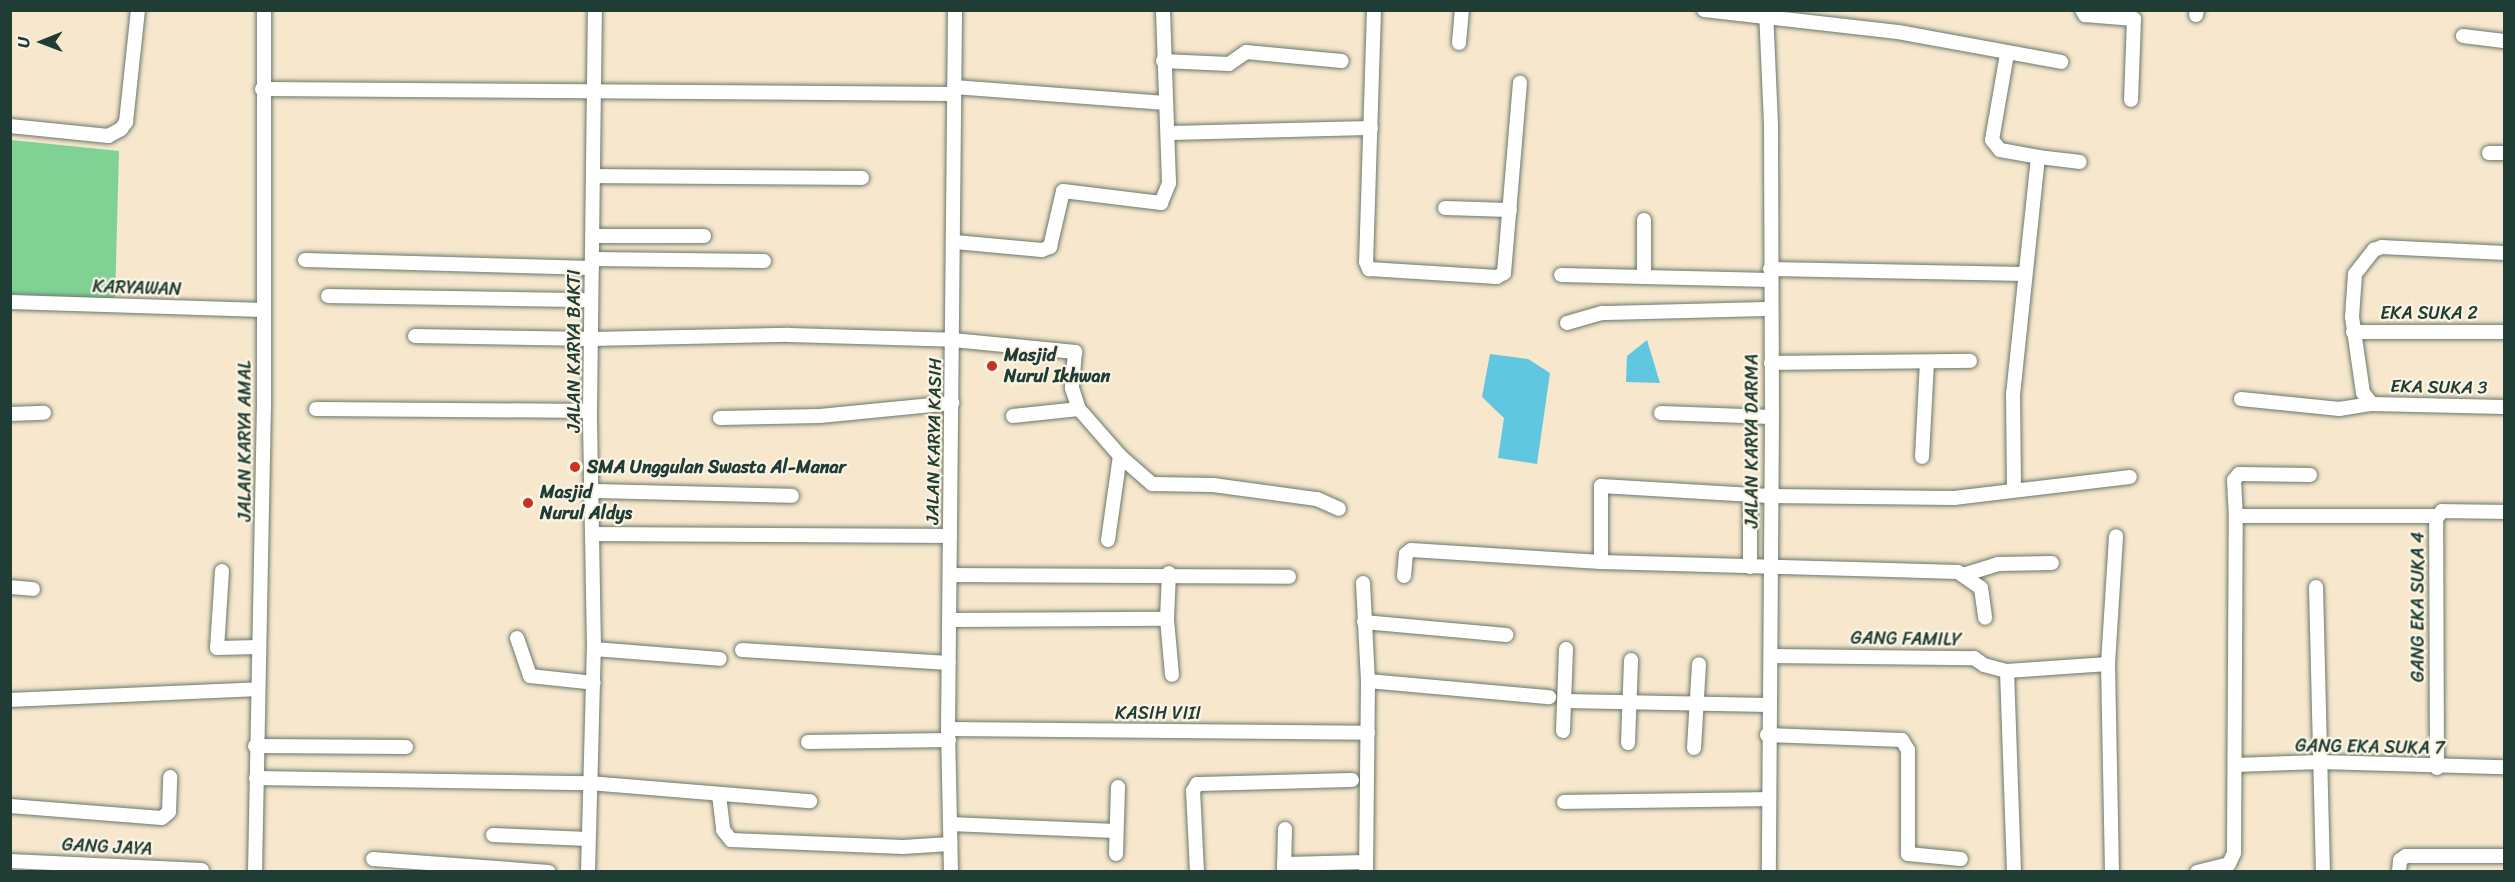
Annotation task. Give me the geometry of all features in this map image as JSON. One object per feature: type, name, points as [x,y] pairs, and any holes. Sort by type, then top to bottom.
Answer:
[{"type":"street","points":[[10,126],[108,136],[121,129],[126,122],[138,10]]},
{"type":"street","name":"JALAN KARYA AMAL","points":[[255,872],[263,310],[264,10]]},
{"type":"street","name":"JALAN KARYA BAKTI","points":[[588,872],[589,783],[594,683],[590,411],[596,93],[595,10]]},
{"type":"street","name":"JALAN KARYA KASIH","points":[[951,872],[948,734],[955,242],[955,10]]},
{"type":"street","points":[[955,242],[1042,250],[1050,247],[1063,191],[1161,203],[1169,183],[1163,10]]},
{"type":"street","points":[[1374,10],[1366,262],[1370,268],[1497,277],[1505,267],[1520,83]]},
{"type":"street","points":[[1459,43],[1462,10]]},
{"type":"street","points":[[1704,10],[1766,14],[1898,32],[2007,54],[2061,62]]},
{"type":"street","points":[[2082,10],[2085,15],[2117,13],[2134,19],[2131,100]]},
{"type":"street","name":"JALAN KARYA DARMA","points":[[1766,14],[1771,125],[1769,309],[1772,417],[1771,656],[1767,735],[1769,872]]},
{"type":"street","points":[[2463,36],[2505,41]]},
{"type":"street","points":[[1163,61],[1229,64],[1246,52],[1342,61]]},
{"type":"street","points":[[2007,54],[1992,140],[2000,150],[2080,162]]},
{"type":"street","points":[[262,89],[596,93],[954,90],[1165,103]]},
{"type":"street","points":[[1168,133],[1371,128]]},
{"type":"street","points":[[2489,153],[2505,153]]},
{"type":"street","points":[[2014,489],[2013,393],[2038,157]]},
{"type":"street","points":[[593,176],[862,177]]},
{"type":"street","points":[[1445,208],[1510,210]]},
{"type":"street","points":[[1644,220],[1644,277]]},
{"type":"street","points":[[593,236],[704,236]]},
{"type":"street","points":[[2372,404],[2363,393],[2353,332],[2355,274],[2378,248],[2505,253]]},
{"type":"street","points":[[305,260],[592,264],[764,261]]},
{"type":"street","points":[[1561,275],[1644,277],[1770,274],[2025,274]]},
{"type":"street","points":[[328,296],[591,300]]},
{"type":"street","name":"KARYAWAN","points":[[10,302],[263,310]]},
{"type":"street","points":[[1567,323],[1603,313],[1769,309]]},
{"type":"street","name":"EKA SUKA 2","points":[[2353,332],[2505,332]]},
{"type":"street","points":[[415,336],[591,339],[789,335],[953,340],[1075,352],[1072,388],[1079,409],[1120,456],[1152,484],[1225,486],[1317,499],[1339,509]]},
{"type":"street","points":[[1771,363],[1970,361]]},
{"type":"street","points":[[1922,457],[1927,363]]},
{"type":"street","name":"EKA SUKA 3","points":[[2241,399],[2339,409],[2372,404],[2505,407]]},
{"type":"street","points":[[720,418],[820,416],[952,404]]},
{"type":"street","points":[[1013,416],[1079,409]]},
{"type":"street","points":[[316,410],[590,411]]},
{"type":"street","points":[[10,414],[44,413]]},
{"type":"street","points":[[1661,413],[1772,417]]},
{"type":"street","points":[[1108,540],[1120,456]]},
{"type":"street","points":[[2197,872],[2229,864],[2234,853],[2236,516],[2234,480],[2239,474],[2310,475]]},
{"type":"street","points":[[1601,562],[1600,486],[1770,496],[1954,498],[2014,489],[2130,477]]},
{"type":"street","points":[[592,491],[792,496]]},
{"type":"street","points":[[1750,494],[1750,567]]},
{"type":"street","name":"GANG EKA SUKA 4","points":[[2437,768],[2437,516],[2442,511],[2505,512]]},
{"type":"street","points":[[2236,516],[2437,516]]},
{"type":"street","points":[[593,534],[950,536]]},
{"type":"street","points":[[2112,872],[2108,664],[2116,536]]},
{"type":"street","points":[[1404,576],[1406,554],[1411,550],[1601,562],[1966,574],[1998,564],[2052,563]]},
{"type":"street","points":[[222,572],[217,648],[259,647]]},
{"type":"street","points":[[951,575],[1169,573],[1288,577]]},
{"type":"street","points":[[1169,573],[1167,620],[1172,675]]},
{"type":"street","points":[[1966,574],[1981,588],[1985,618]]},
{"type":"street","points":[[1285,829],[1284,868],[1366,867],[1368,681],[1363,583]]},
{"type":"street","points":[[10,587],[33,589]]},
{"type":"street","points":[[2316,587],[2323,872]]},
{"type":"street","points":[[950,620],[1167,620]]},
{"type":"street","points":[[1364,622],[1506,635]]},
{"type":"street","points":[[517,638],[530,676],[594,683]]},
{"type":"street","points":[[594,649],[720,659]]},
{"type":"street","points":[[1563,731],[1566,700],[1566,649]]},
{"type":"street","points":[[742,650],[949,663]]},
{"type":"street","name":"GANG FAMILY","points":[[1771,656],[1974,658],[1984,665],[2007,671],[2108,664]]},
{"type":"street","points":[[1628,743],[1631,660]]},
{"type":"street","points":[[1694,748],[1699,664]]},
{"type":"street","points":[[2007,671],[2014,872]]},
{"type":"street","points":[[1368,681],[1549,697]]},
{"type":"street","points":[[10,700],[258,689]]},
{"type":"street","points":[[1566,700],[1697,706],[1768,705]]},
{"type":"street","name":"KASIH VIII","points":[[808,742],[948,734],[1368,733]]},
{"type":"street","points":[[1767,735],[1902,740],[1908,750],[1908,855],[1961,859]]},
{"type":"street","points":[[255,746],[406,747]]},
{"type":"street","name":"GANG EKA SUKA 7","points":[[2235,765],[2320,762],[2437,768],[2505,767]]},
{"type":"street","points":[[10,806],[162,818],[169,812],[170,777]]},
{"type":"street","points":[[256,778],[589,783],[810,801]]},
{"type":"street","points":[[1197,872],[1193,791],[1197,783],[1352,780]]},
{"type":"street","points":[[1116,854],[1118,787]]},
{"type":"street","points":[[719,795],[723,830],[731,840],[903,847],[950,844]]},
{"type":"street","points":[[1564,802],[1769,799]]},
{"type":"street","points":[[950,824],[1116,831]]},
{"type":"street","points":[[493,835],[588,839]]},
{"type":"street","points":[[2399,872],[2400,860],[2406,856],[2505,856]]},
{"type":"street","points":[[2471,856],[2471,872]]},
{"type":"street","points":[[374,859],[549,872]]},
{"type":"street","name":"GANG JAYA","points":[[10,861],[202,870]]},
{"type":"green space","points":[[11,140],[119,151],[115,299],[11,294]]},
{"type":"water","points":[[1647,340],[1660,383],[1626,382],[1627,356]]},
{"type":"water","points":[[1490,354],[1528,359],[1550,373],[1537,464],[1498,458],[1504,418],[1482,397]]},
{"type":"place","name":"Masjid Nurul Ikhwan","points":[[992,366]]},
{"type":"place","name":"SMA Unggulan Swasta Al-Manar","points":[[575,467]]},
{"type":"place","name":"Masjid Nurul Aldys","points":[[528,503]]}]
